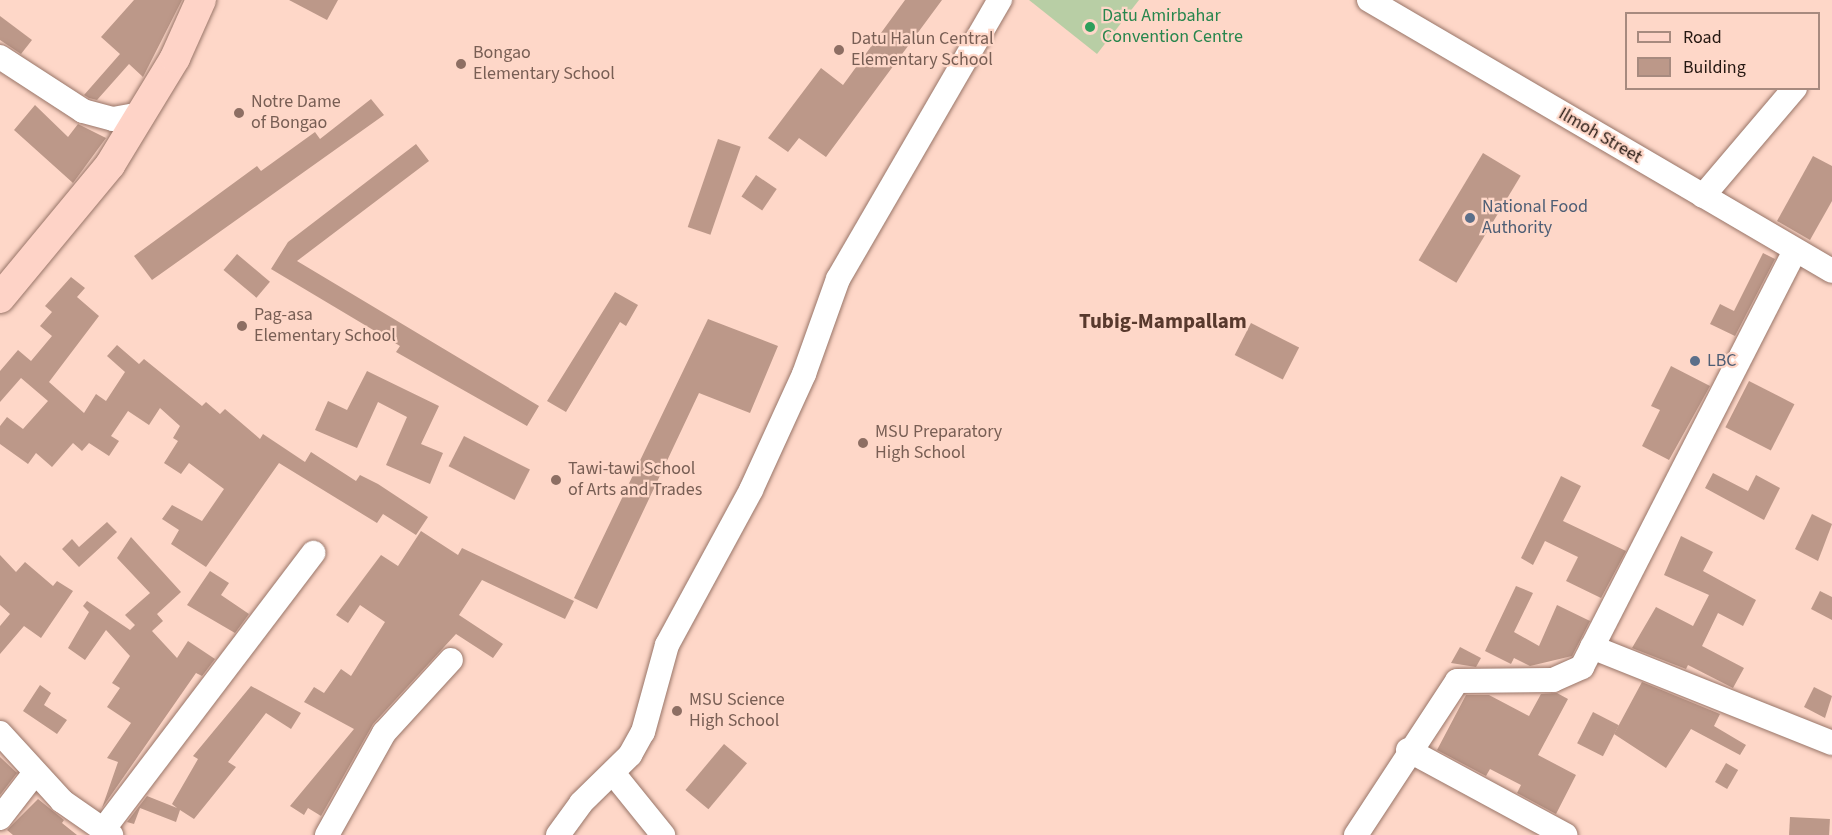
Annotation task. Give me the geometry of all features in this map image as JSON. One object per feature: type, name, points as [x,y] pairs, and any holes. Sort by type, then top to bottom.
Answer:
[{"type":"main road","points":[[0,298],[110,165],[175,58],[201,0]]},
{"type":"street","points":[[558,835],[581,803],[613,773],[643,732],[667,645],[751,490],[804,374],[838,279],[1000,0]]},
{"type":"street","name":"Ilmoh Street","points":[[1369,0],[1832,271]]},
{"type":"street","points":[[0,57],[82,111],[113,119],[141,114]]},
{"type":"street","points":[[1703,196],[1793,90]]},
{"type":"street","points":[[1356,835],[1408,750],[1457,681],[1565,678],[1582,667],[1795,251]]},
{"type":"street","points":[[0,733],[34,774],[107,833],[313,553]]},
{"type":"street","points":[[1592,647],[1832,743]]},
{"type":"street","points":[[327,835],[384,733],[451,660]]},
{"type":"street","points":[[1408,750],[1565,835]]},
{"type":"street","points":[[613,773],[663,835]]},
{"type":"street","points":[[0,818],[34,774]]},
{"type":"green space","name":"Datu Amirbahar Convention Centre","points":[[1029,0],[1139,0],[1097,54]]},
{"type":"building","points":[[134,0],[182,0],[143,77],[129,64],[97,100],[89,98],[84,95],[120,54],[101,37]]},
{"type":"building","points":[[289,0],[338,0],[327,20]]},
{"type":"building","points":[[905,0],[942,0],[826,157],[799,138],[788,152],[768,138],[821,68],[843,85]]},
{"type":"building","points":[[0,16],[32,40],[21,54],[0,40]]},
{"type":"building","points":[[371,99],[384,115],[152,280],[134,256],[257,166],[261,171],[315,132],[320,139]]},
{"type":"building","points":[[35,105],[68,137],[78,124],[106,138],[73,183],[14,130]]},
{"type":"building","points":[[718,139],[741,147],[710,235],[688,227]]},
{"type":"building","points":[[416,144],[429,161],[297,261],[539,406],[527,426],[396,352],[400,346],[271,269],[288,242]]},
{"type":"building","name":"National Food Authority","points":[[1483,153],[1521,176],[1456,283],[1419,260]]},
{"type":"building","points":[[1813,156],[1832,166],[1832,201],[1810,240],[1777,221]]},
{"type":"building","points":[[756,175],[777,189],[762,211],[741,197]]},
{"type":"building","points":[[1763,253],[1775,259],[1735,336],[1710,324],[1720,304],[1734,311]]},
{"type":"building","points":[[237,254],[270,282],[256,298],[224,270]]},
{"type":"building","points":[[71,277],[85,288],[77,297],[99,316],[49,382],[84,413],[96,394],[106,401],[125,372],[107,356],[117,345],[139,364],[144,359],[202,406],[206,402],[220,414],[225,409],[260,439],[263,434],[305,462],[311,452],[356,481],[360,475],[378,484],[428,517],[416,535],[383,514],[377,523],[279,463],[206,567],[171,544],[179,530],[162,519],[172,505],[202,521],[224,489],[189,463],[181,474],[164,463],[178,441],[173,438],[180,426],[160,408],[149,425],[128,411],[111,436],[119,441],[109,456],[89,443],[82,451],[73,443],[52,467],[36,453],[28,464],[0,444],[0,426],[7,417],[23,429],[48,401],[21,378],[0,402],[0,371],[18,350],[31,361],[52,336],[40,326],[52,312],[45,306]]},
{"type":"building","points":[[615,292],[638,305],[626,326],[620,322],[566,412],[547,401]]},
{"type":"building","points":[[708,319],[778,346],[750,413],[699,393],[597,609],[574,598]]},
{"type":"building","points":[[1251,323],[1299,348],[1283,380],[1235,355]]},
{"type":"building","points":[[1671,366],[1710,386],[1669,460],[1642,446],[1660,410],[1651,406]]},
{"type":"building","points":[[367,371],[439,406],[421,444],[443,453],[430,484],[386,465],[407,417],[378,402],[357,448],[315,430],[328,401],[347,410]]},
{"type":"building","points":[[1749,381],[1794,404],[1771,450],[1725,427]]},
{"type":"building","points":[[464,436],[530,470],[514,500],[449,466]]},
{"type":"building","points":[[1713,473],[1748,491],[1756,475],[1780,488],[1764,520],[1705,488]]},
{"type":"building","points":[[1561,476],[1581,486],[1563,521],[1626,551],[1601,598],[1566,581],[1578,557],[1545,541],[1533,565],[1521,558]]},
{"type":"building","points":[[1812,514],[1832,524],[1818,561],[1795,549]]},
{"type":"building","points":[[107,522],[117,532],[79,567],[62,549],[72,539],[79,547]]},
{"type":"building","points":[[421,531],[458,555],[462,548],[574,601],[565,619],[482,580],[459,615],[503,644],[493,658],[456,634],[373,724],[321,816],[308,808],[304,815],[290,806],[354,729],[304,702],[314,687],[324,693],[341,669],[351,676],[385,622],[360,605],[348,623],[336,615],[381,555],[398,566]]},
{"type":"building","points":[[1681,536],[1713,552],[1703,571],[1756,600],[1743,626],[1718,613],[1702,646],[1744,668],[1733,688],[1688,665],[1686,669],[1632,648],[1656,607],[1693,626],[1709,595],[1664,575]]},
{"type":"building","points":[[131,537],[181,592],[157,614],[163,621],[152,631],[177,658],[188,641],[215,659],[202,676],[196,673],[102,808],[118,762],[107,758],[131,723],[107,707],[120,688],[112,683],[130,656],[106,630],[85,660],[68,648],[89,612],[83,606],[87,601],[130,630],[135,625],[125,615],[150,593],[117,558]]},
{"type":"building","points":[[0,555],[16,572],[25,562],[53,586],[57,581],[73,591],[41,638],[24,626],[0,654],[0,626],[10,614],[0,605]]},
{"type":"building","points":[[210,571],[229,583],[221,595],[249,614],[235,633],[187,605]]},
{"type":"building","points":[[1516,586],[1533,593],[1514,632],[1539,646],[1557,605],[1590,621],[1572,656],[1530,666],[1514,658],[1511,664],[1485,651]]},
{"type":"building","points":[[1820,591],[1832,597],[1832,620],[1811,609]]},
{"type":"building","points":[[1460,647],[1481,658],[1476,667],[1451,663]]},
{"type":"building","points":[[1642,682],[1720,714],[1714,726],[1746,745],[1740,755],[1691,729],[1666,768],[1614,734]]},
{"type":"building","points":[[40,685],[51,693],[44,705],[67,720],[57,734],[23,711]]},
{"type":"building","points":[[251,686],[301,713],[291,729],[266,713],[228,762],[236,767],[194,819],[180,810],[176,822],[140,808],[134,824],[127,822],[147,796],[177,808],[172,804],[198,759],[193,756]]},
{"type":"building","points":[[1814,687],[1832,696],[1825,718],[1804,707]]},
{"type":"building","points":[[1557,693],[1568,699],[1538,755],[1576,775],[1556,814],[1517,793],[1521,785],[1490,769],[1486,776],[1437,750],[1466,695],[1489,695],[1529,716],[1541,694]]},
{"type":"building","points":[[1593,712],[1619,725],[1603,756],[1577,743]]},
{"type":"building","points":[[724,744],[747,763],[708,809],[685,790]]},
{"type":"building","points":[[0,757],[17,773],[0,795]]},
{"type":"building","points":[[1726,763],[1738,770],[1727,789],[1715,782]]},
{"type":"building","points":[[38,799],[64,820],[62,823],[77,835],[13,835],[7,830]]},
{"type":"building","points":[[1790,817],[1830,819],[1829,835],[1789,835]]},
{"type":"place","name":"Datu Amirbahar Convention Centre","points":[[1090,27]]},
{"type":"place","name":"Datu Halun Central Elementary School","points":[[839,50]]},
{"type":"place","name":"Bongao Elementary School","points":[[461,64]]},
{"type":"place","name":"Notre Dame of Bongao","points":[[239,113]]},
{"type":"place","name":"National Food Authority","points":[[1470,218]]},
{"type":"place","name":"Pag-asa Elementary School","points":[[242,326]]},
{"type":"place","name":"LBC","points":[[1695,361]]},
{"type":"place","name":"MSU Preparatory High School","points":[[863,443]]},
{"type":"place","name":"Tawi-tawi School of Arts and Trades","points":[[556,480]]},
{"type":"place","name":"MSU Science High School","points":[[677,711]]},
{"type":"district","name":"Tubig-Mampallam","points":[[1163,321]]}]
